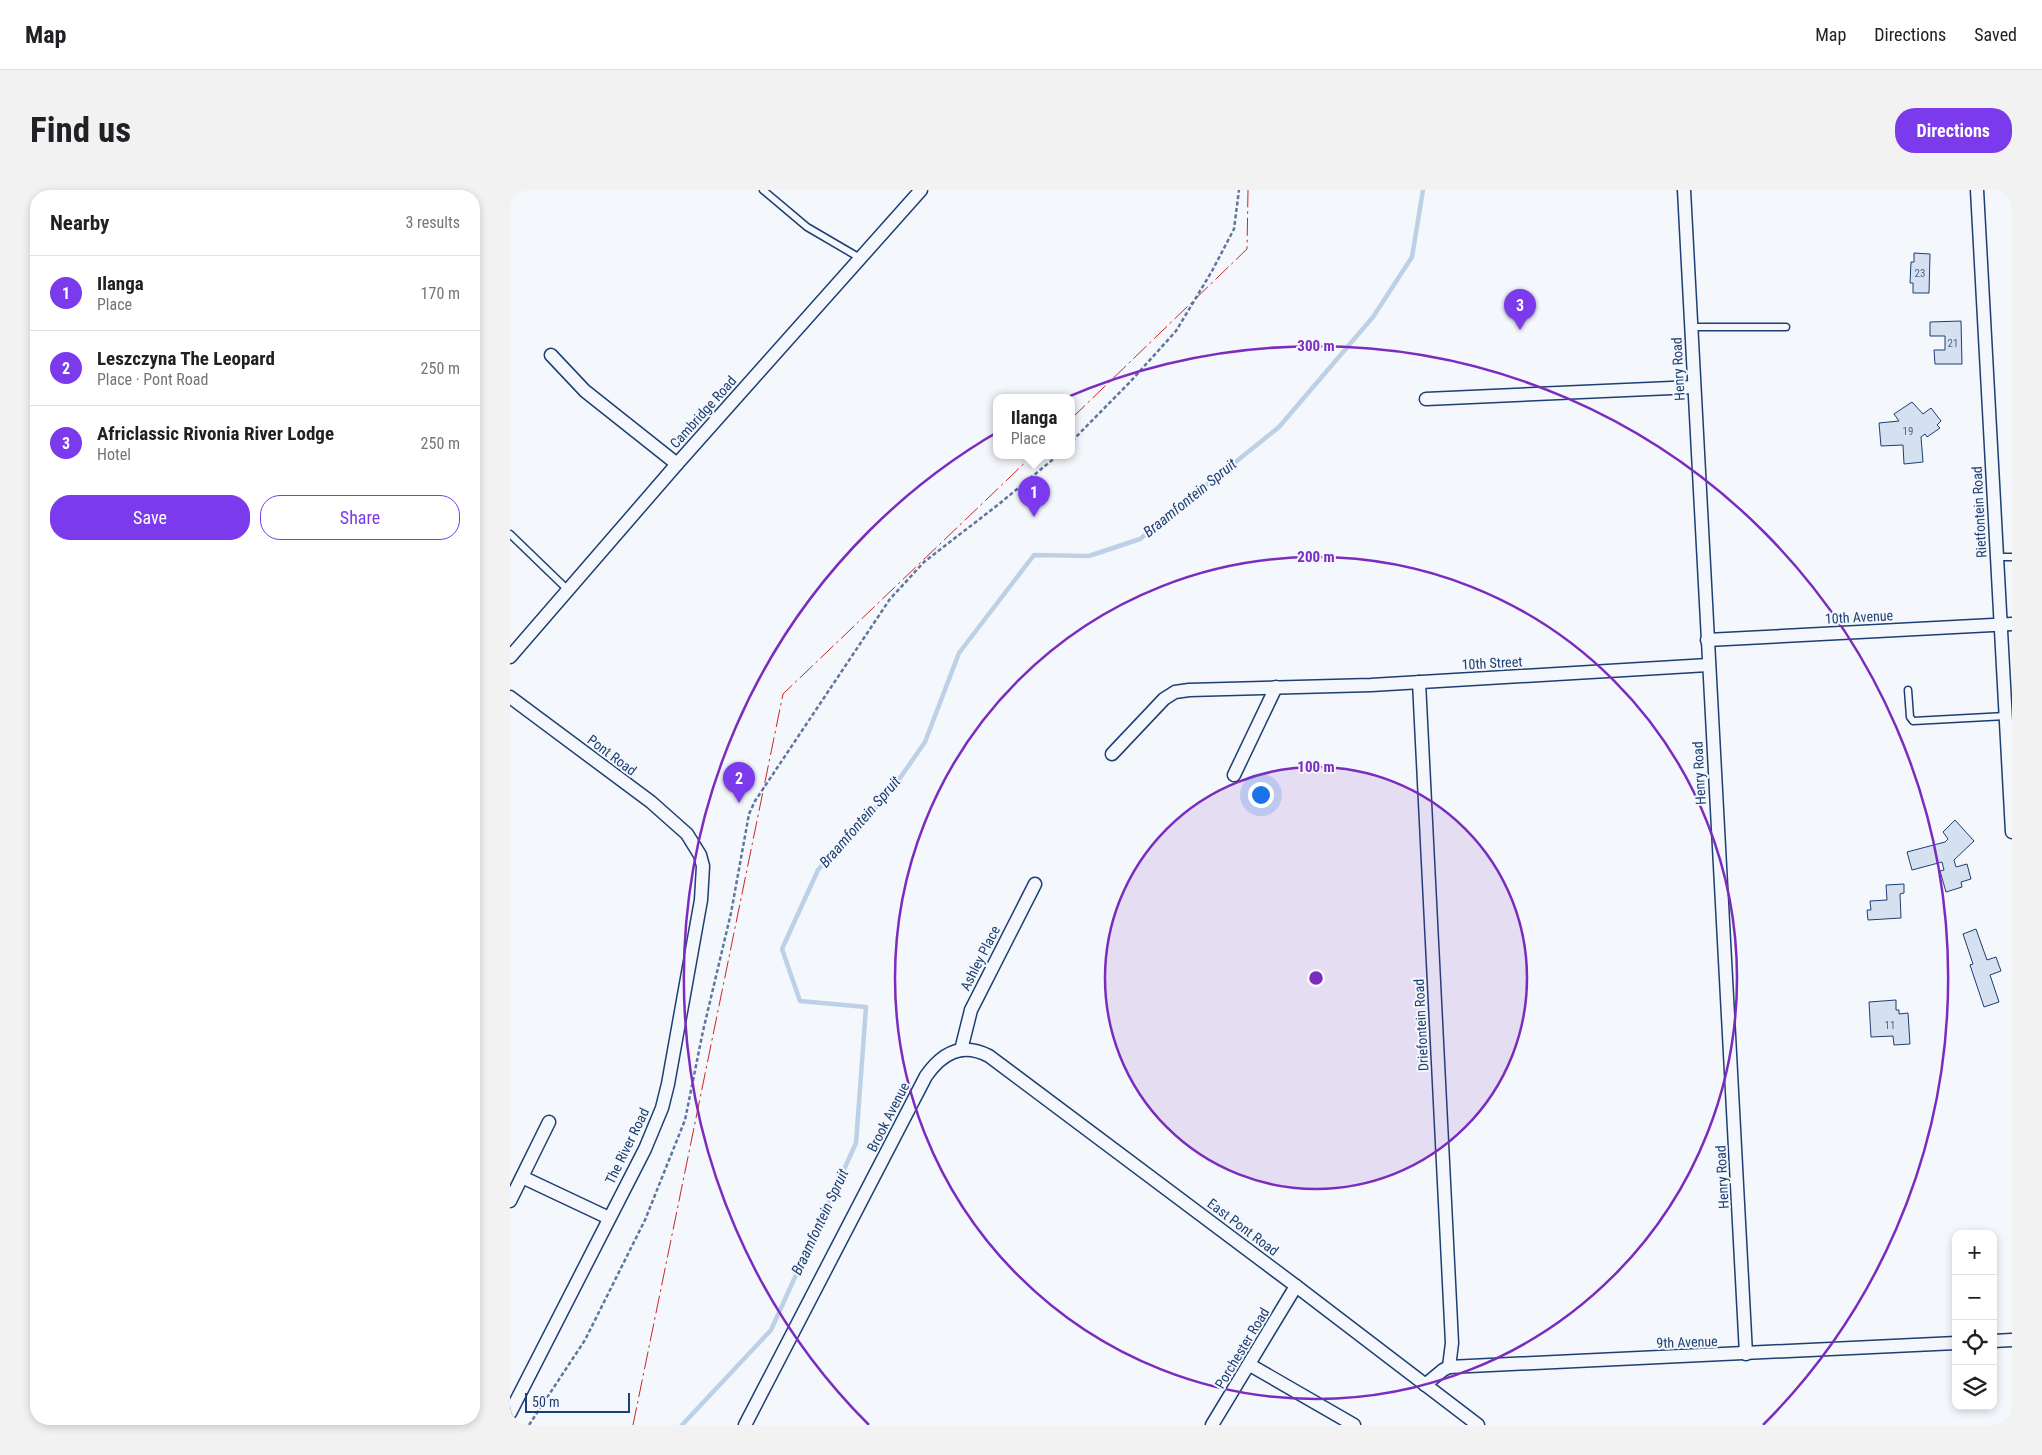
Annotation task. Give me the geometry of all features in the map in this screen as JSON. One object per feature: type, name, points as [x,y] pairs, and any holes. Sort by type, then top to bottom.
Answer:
[{"type":"street","name":"Cambridge Road","points":[[510,657],[676,464],[921,190]]},
{"type":"street","name":"Henry Road","points":[[1684,190],[1746,1354]]},
{"type":"street","name":"Rietfontein Road","points":[[1977,190],[1996,557],[2006,624],[2006,716],[2012,832]]},
{"type":"street","points":[[550,355],[585,391],[676,464]]},
{"type":"street","points":[[1426,399],[1694,387]]},
{"type":"street","name":"10th Avenue","points":[[1707,640],[2006,624]]},
{"type":"street","name":"10th Street","points":[[1112,754],[1164,698],[1175,692],[1205,689],[1419,682],[1708,665]]},
{"type":"street","name":"Driefontein Road","points":[[1419,682],[1452,1343],[1449,1367]]},
{"type":"street","points":[[1234,775],[1276,687]]},
{"type":"street","name":"Pont Road","points":[[510,697],[651,802],[688,834],[693,841]]},
{"type":"street","name":"The River Road","points":[[510,1413],[654,1129],[668,1084],[701,900],[703,866],[693,841]]},
{"type":"street","name":"Ashley Place","points":[[961,1050],[971,1010],[1035,884]]},
{"type":"street","name":"East Pont Road","points":[[961,1050],[970,1049],[989,1056],[1478,1425]]},
{"type":"street","name":"Brook Avenue","points":[[745,1425],[926,1076],[942,1057],[961,1050]]},
{"type":"street","points":[[510,1201],[549,1122]]},
{"type":"street","points":[[522,1177],[609,1218]]},
{"type":"street","name":"Porchester Road","points":[[1212,1425],[1296,1286]]},
{"type":"street","points":[[1997,1341],[2012,1340]]},
{"type":"street","name":"9th Avenue","points":[[1449,1367],[1952,1343]]},
{"type":"street","points":[[1250,1365],[1354,1425]]},
{"type":"street","points":[[1425,1385],[1449,1367]]},
{"type":"lane","points":[[763,190],[806,227],[860,258]]},
{"type":"lane","points":[[1691,328],[1786,327]]},
{"type":"lane","points":[[510,534],[568,590]]},
{"type":"lane","points":[[1996,557],[2012,557]]},
{"type":"lane","points":[[1908,690],[1910,717],[1913,721],[2006,716]]},
{"type":"path","points":[[1075,438],[1130,382],[1176,331],[1212,271],[1234,229],[1239,190]]},
{"type":"path","points":[[530,1425],[585,1340],[645,1220],[685,1120],[703,1031],[731,913],[749,814],[755,801],[890,599],[924,562],[999,504],[1052,459]]},
{"type":"building","points":[[1914,253],[1930,254],[1929,293],[1913,293],[1913,283],[1910,283],[1911,262],[1914,262]]},
{"type":"building","points":[[1961,321],[1962,364],[1935,364],[1934,350],[1945,350],[1945,336],[1930,336],[1930,322]]},
{"type":"building","points":[[1912,402],[1923,414],[1931,408],[1941,421],[1937,425],[1940,428],[1927,437],[1925,434],[1921,437],[1923,462],[1904,464],[1903,445],[1881,446],[1879,423],[1899,421],[1894,414]]},
{"type":"building","points":[[1955,820],[1974,841],[1954,860],[1956,867],[1967,864],[1971,879],[1961,882],[1962,887],[1946,892],[1940,871],[1944,870],[1942,862],[1912,870],[1907,852],[1945,842],[1948,839],[1943,832]]},
{"type":"building","points":[[1904,884],[1904,893],[1900,894],[1901,918],[1868,920],[1867,910],[1871,910],[1870,901],[1887,900],[1886,885]]},
{"type":"building","points":[[1976,929],[1987,960],[1996,957],[2001,971],[1990,975],[1999,1002],[1984,1007],[1970,965],[1973,964],[1963,934]]},
{"type":"building","points":[[1896,1000],[1896,1010],[1899,1010],[1899,1014],[1908,1013],[1910,1044],[1894,1045],[1893,1036],[1871,1037],[1869,1002]]},
{"type":"waterway","name":"Braamfontein Spruit","points":[[682,1425],[771,1330],[856,1143],[866,1007],[800,1001],[782,949],[818,870],[891,791],[925,742],[959,653],[1034,555],[1089,556],[1140,539],[1279,427],[1373,317],[1412,257],[1423,190]]},
{"type":"power","points":[[1075,415],[1247,249],[1248,190]]},
{"type":"power","points":[[633,1425],[783,694],[1029,459]]},
{"type":"place","name":"Africlassic Rivonia River Lodge","points":[[1520,330]]},
{"type":"place","name":"Ilanga","points":[[1034,517]]},
{"type":"place","name":"Leszczyna The Leopard","points":[[739,803]]}]
